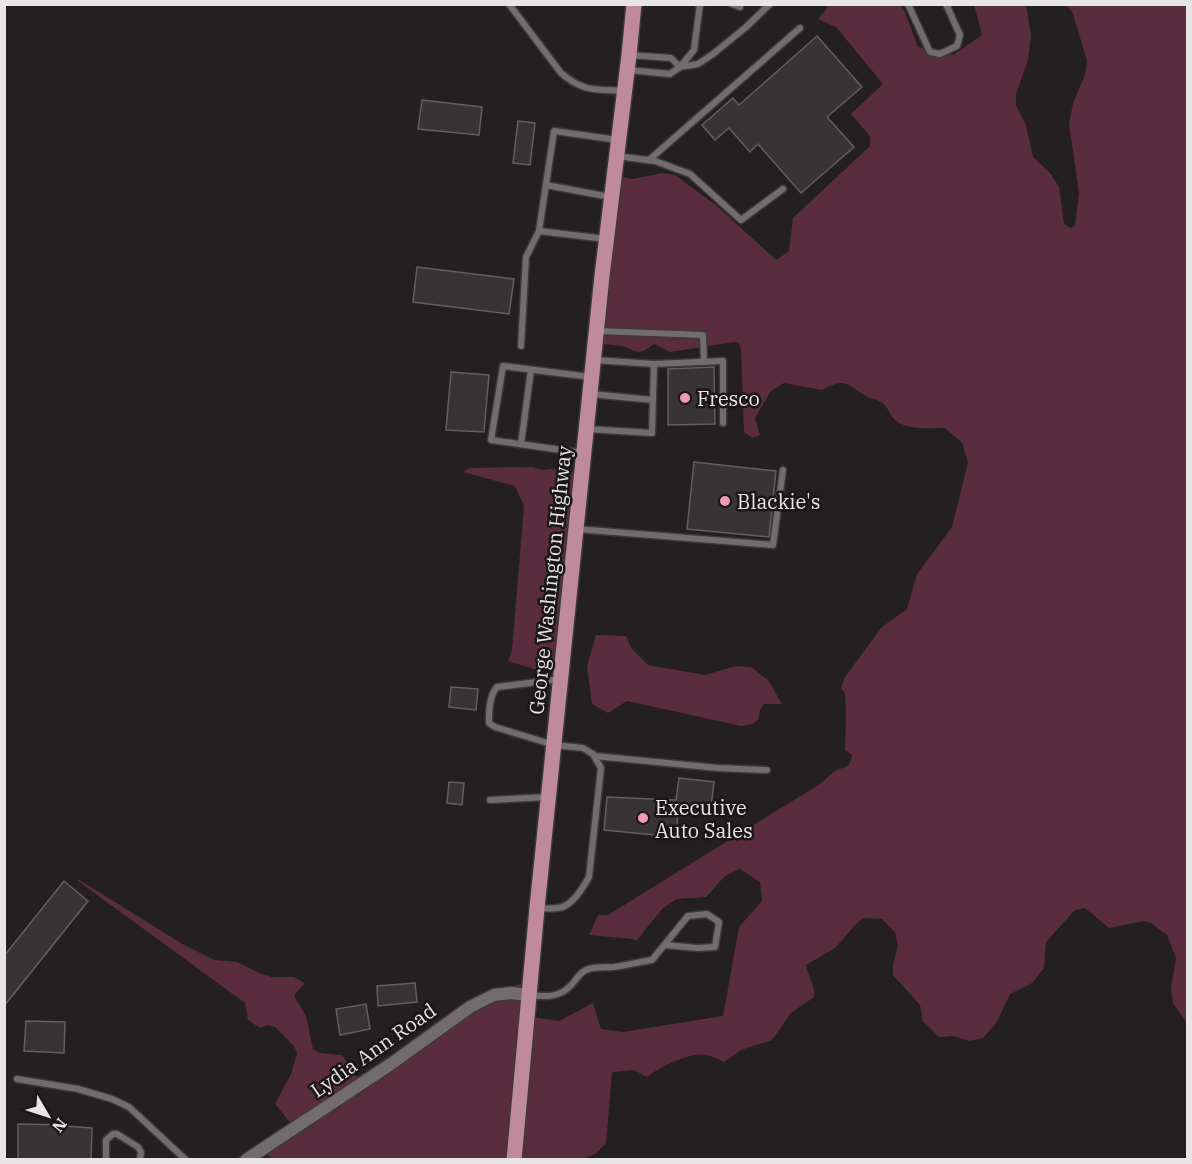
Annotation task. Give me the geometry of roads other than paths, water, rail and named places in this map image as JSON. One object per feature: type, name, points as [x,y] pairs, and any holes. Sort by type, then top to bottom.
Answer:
[{"type":"main road","name":"George Washington Highway","points":[[514,1160],[528,995],[596,330],[634,4]]},
{"type":"street","name":"Lydia Ann Road","points":[[246,1160],[391,1064],[470,1007],[494,995],[511,993],[528,995]]},
{"type":"lane","points":[[509,4],[561,73],[569,80],[580,87],[624,91]]},
{"type":"lane","points":[[628,63],[670,74],[680,67],[694,50],[700,4]]},
{"type":"lane","points":[[732,4],[740,8]]},
{"type":"lane","points":[[680,67],[698,64],[713,54],[770,4]]},
{"type":"lane","points":[[908,4],[930,52],[940,54],[957,46],[960,35],[946,4]]},
{"type":"lane","points":[[649,160],[800,28]]},
{"type":"lane","points":[[628,63],[671,58],[680,67]]},
{"type":"lane","points":[[521,346],[526,257],[539,231],[554,131],[617,148],[690,174],[741,220],[783,189]]},
{"type":"lane","points":[[546,186],[611,197]]},
{"type":"lane","points":[[539,231],[606,239]]},
{"type":"lane","points":[[596,330],[703,335],[704,362]]},
{"type":"lane","points":[[593,360],[654,364],[723,361],[723,423]]},
{"type":"lane","points":[[586,429],[652,433],[654,364]]},
{"type":"lane","points":[[584,453],[491,440],[502,366],[592,377]]},
{"type":"lane","points":[[521,444],[531,370]]},
{"type":"lane","points":[[590,394],[653,400]]},
{"type":"lane","points":[[576,529],[773,545],[783,470]]},
{"type":"lane","points":[[561,679],[497,687],[492,692],[489,723],[495,728],[554,745],[583,748],[595,756],[718,768],[767,770]]},
{"type":"lane","points":[[537,908],[566,906],[583,889],[589,877],[601,768],[595,756]]},
{"type":"lane","points":[[490,800],[548,797]]},
{"type":"lane","points":[[528,995],[545,996],[563,993],[586,970],[652,960],[688,916],[707,914],[719,922],[715,947],[665,945]]},
{"type":"lane","points":[[17,1079],[78,1089],[112,1099],[129,1107],[186,1160]]},
{"type":"lane","points":[[106,1160],[106,1140],[113,1134],[117,1134],[138,1147],[141,1152],[140,1160]]},
{"type":"place","name":"Fresco","points":[[685,398]]},
{"type":"place","name":"Blackie's","points":[[725,501]]},
{"type":"place","name":"Executive Auto Sales","points":[[643,818]]}]
